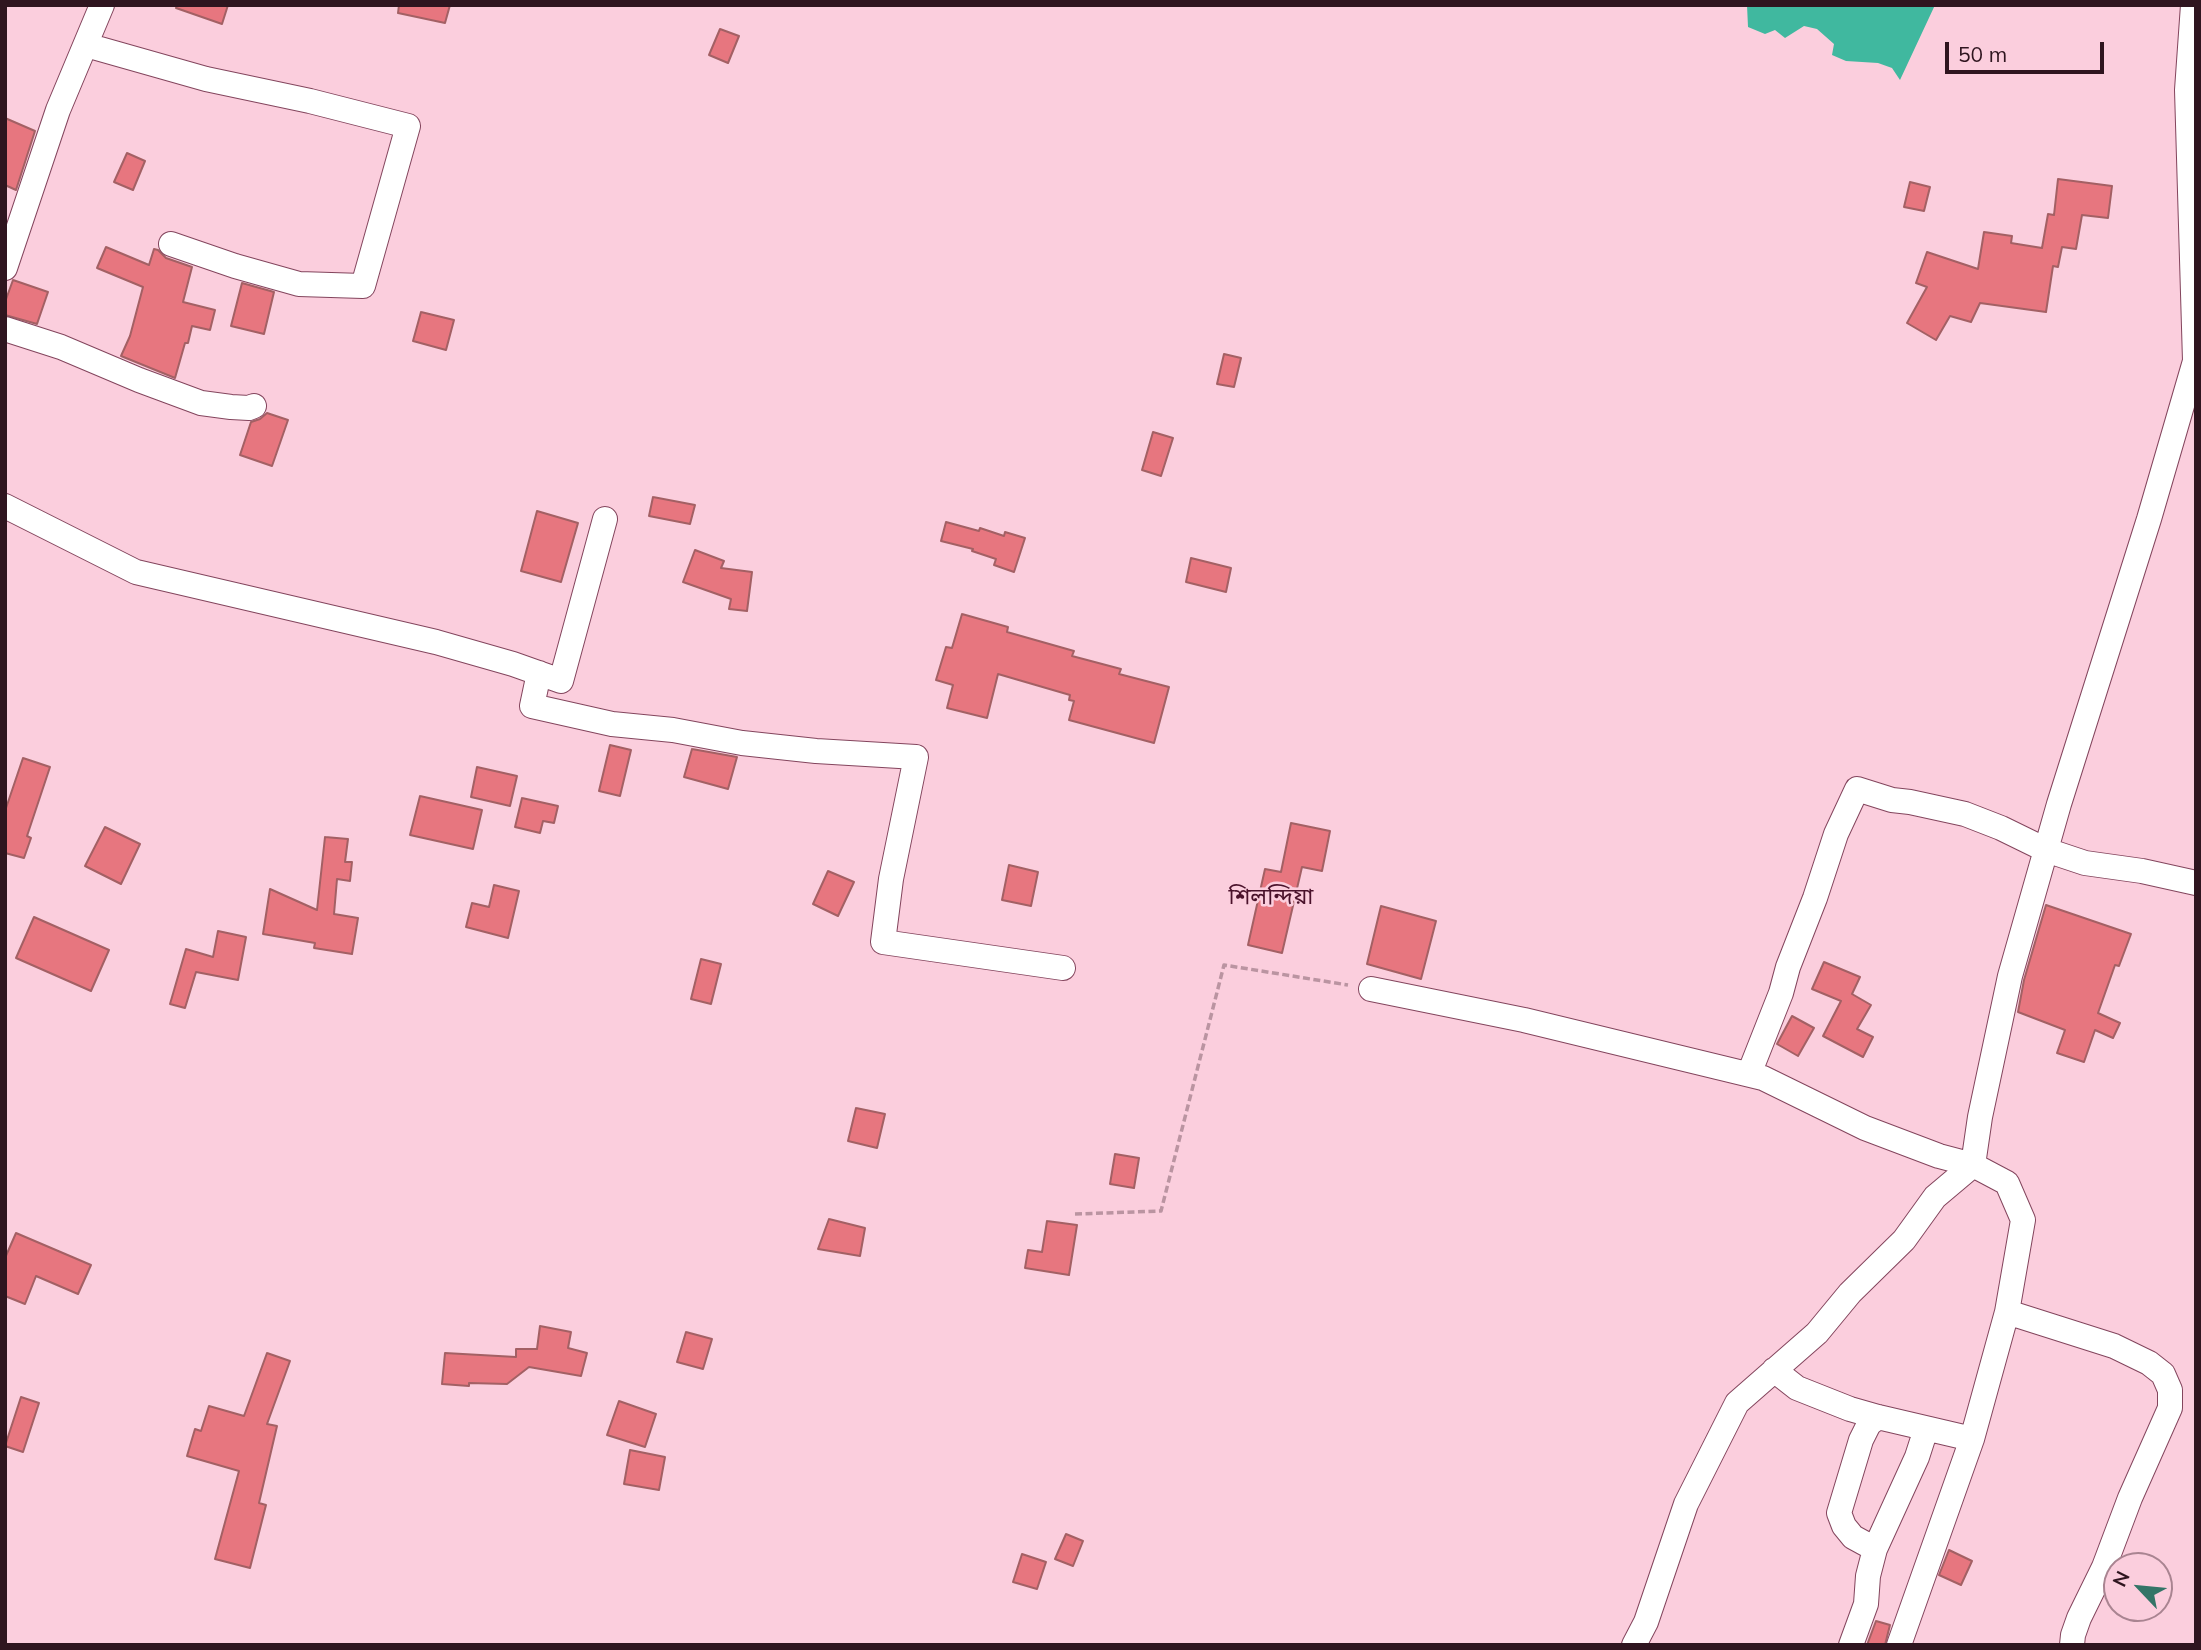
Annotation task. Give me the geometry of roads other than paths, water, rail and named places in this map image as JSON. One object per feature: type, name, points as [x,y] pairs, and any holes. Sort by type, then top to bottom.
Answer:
[{"type":"street","points":[[5,268],[58,110],[102,5]]},
{"type":"street","points":[[1634,1645],[1646,1622],[1686,1504],[1737,1402],[1817,1333],[1850,1293],[1904,1240],[1935,1197],[1973,1165],[1980,1117],[2010,976],[2059,804],[2149,519],[2195,361],[2187,90],[2193,5]]},
{"type":"street","points":[[86,45],[206,79],[310,101],[408,126],[363,286],[299,284],[171,244]]},
{"type":"street","points":[[5,329],[61,347],[201,403],[231,407],[254,406]]},
{"type":"street","points":[[5,506],[136,572],[436,642],[561,681],[605,519]]},
{"type":"street","points":[[539,673],[532,706],[612,724],[673,730],[742,743],[916,757],[891,879],[883,942],[1063,968]]},
{"type":"street","points":[[1749,1074],[1781,993],[1836,834],[1857,789],[1892,800],[1965,814],[2046,850],[2085,863],[2142,871],[2196,883]]},
{"type":"street","points":[[1371,989],[1524,1020],[1763,1078],[1865,1128],[1939,1156],[1973,1165],[2007,1183],[2023,1220],[2007,1312],[1972,1439],[1899,1645]]},
{"type":"street","points":[[2007,1312],[2114,1346],[2149,1363],[2163,1374],[2170,1390],[2170,1408],[2130,1498],[2104,1567],[2079,1618],[2073,1635],[2073,1645]]},
{"type":"street","points":[[1774,1370],[1806,1393],[1878,1417],[1972,1439]]},
{"type":"street","points":[[1875,1549],[1853,1537],[1844,1526],[1839,1513],[1861,1440],[1869,1424],[1878,1417]]},
{"type":"street","points":[[1851,1645],[1866,1604],[1868,1577],[1875,1549],[1917,1457],[1926,1429]]},
{"type":"district","name":"শিলন্দিয়া","points":[[1271,897]]}]
